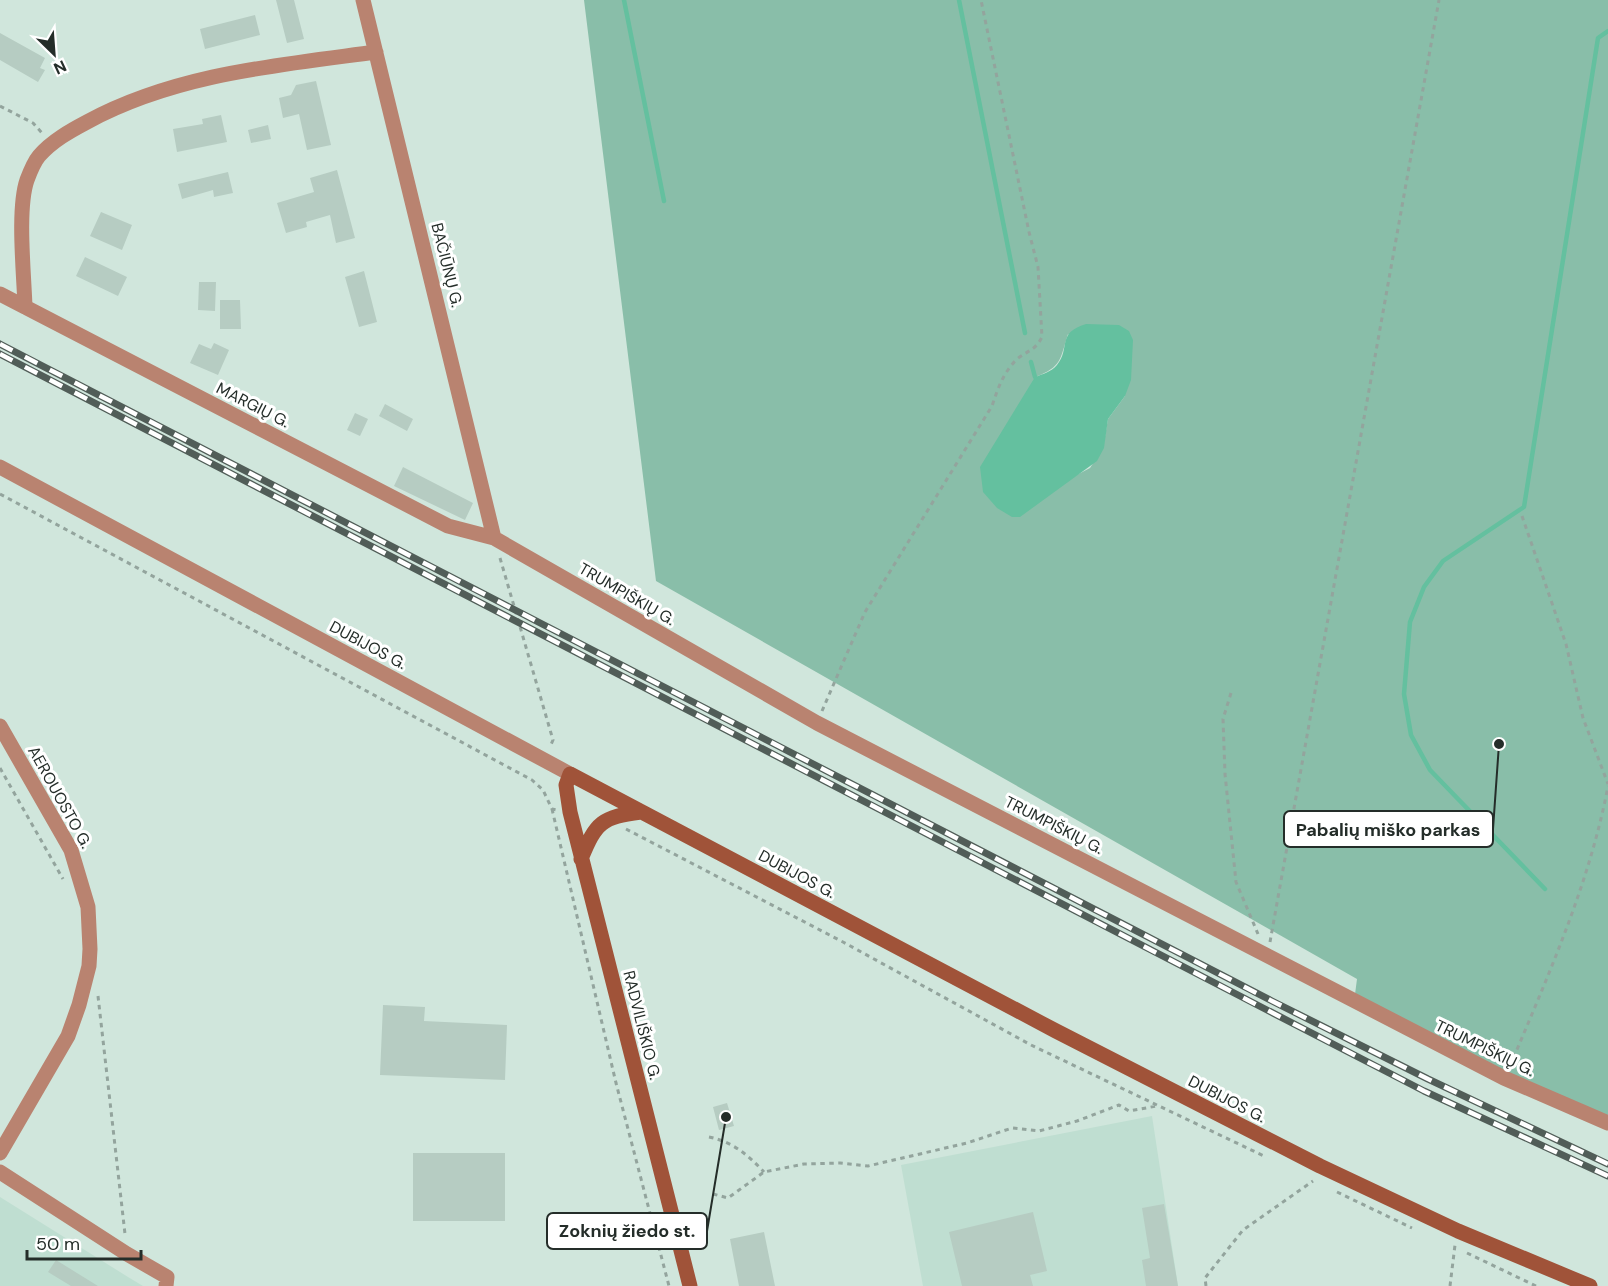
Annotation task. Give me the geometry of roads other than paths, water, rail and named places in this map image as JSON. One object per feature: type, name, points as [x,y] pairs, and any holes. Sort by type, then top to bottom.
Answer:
[{"type":"main road","name":"DUBIJOS G.","points":[[570,774],[1222,1117],[1458,1231],[1590,1286]]},
{"type":"main road","name":"RADVILIŠKIO G.","points":[[570,774],[566,785],[581,859],[690,1286]]},
{"type":"main road","points":[[581,859],[592,834],[608,819],[618,815],[641,812]]},
{"type":"street","name":"BAČIŪNŲ G.","points":[[363,0],[494,538]]},
{"type":"street","points":[[25,307],[22,217],[26,182],[37,158],[51,144],[115,107],[150,94],[267,67],[376,52]]},
{"type":"street","name":"MARGIŲ G.","points":[[0,294],[448,526],[494,538]]},
{"type":"street","name":"DUBIJOS G.","points":[[0,467],[570,774]]},
{"type":"street","name":"TRUMPIŠKIŲ G.","points":[[494,538],[817,723],[1504,1078],[1608,1123]]},
{"type":"street","name":"AEROUOSTO G.","points":[[0,726],[71,850],[88,907],[89,966],[68,1036],[0,1153]]},
{"type":"street","points":[[0,1172],[166,1282]]},
{"type":"waterway","points":[[624,0],[664,201]]},
{"type":"waterway","points":[[959,0],[1025,333]]},
{"type":"waterway","points":[[1545,889],[1430,770],[1411,735],[1404,694],[1410,622],[1424,587],[1443,561],[1524,507],[1598,38],[1608,31]]},
{"type":"waterway","points":[[1031,362],[1035,377]]},
{"type":"railway","points":[[0,344],[1272,1001],[1428,1079],[1608,1164]]},
{"type":"railway","points":[[0,354],[1424,1091],[1608,1176]]},
{"type":"place","name":"Pabalių miško parkas","points":[[1499,744]]},
{"type":"place","name":"Zoknių žiedo st.","points":[[726,1117]]}]
